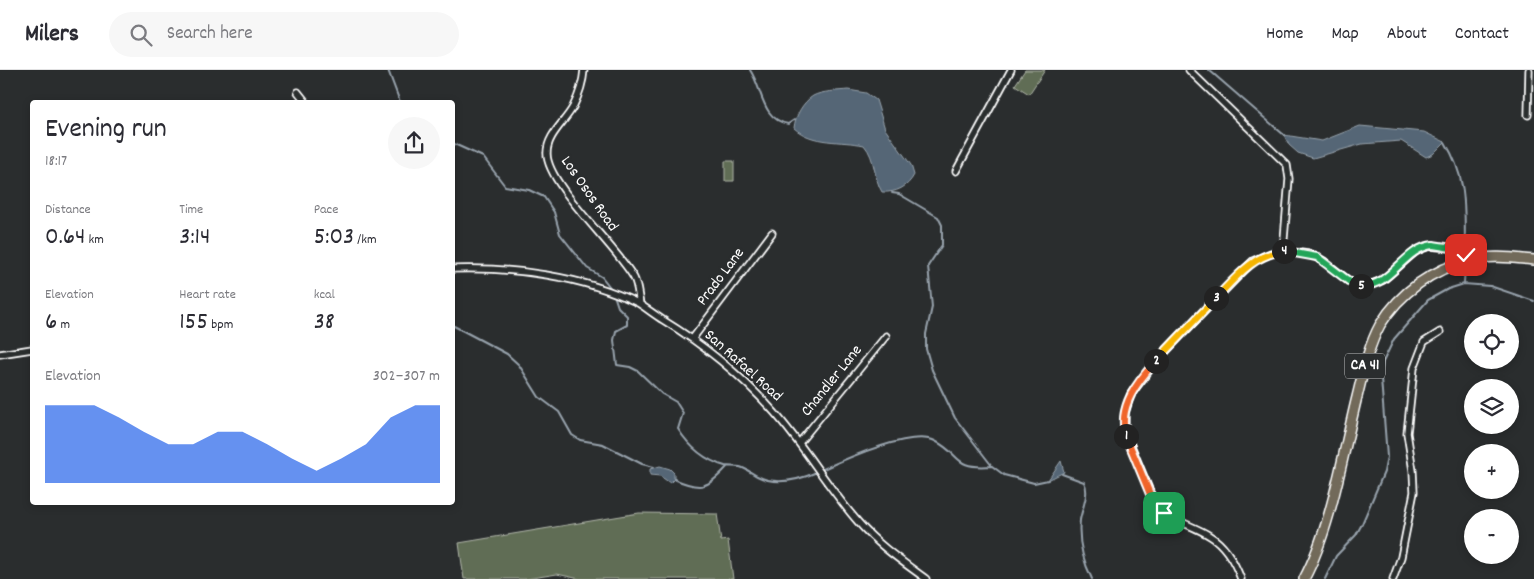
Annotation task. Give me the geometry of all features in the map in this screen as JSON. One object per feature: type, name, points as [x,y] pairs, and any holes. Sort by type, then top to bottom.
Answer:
[{"type":"main road","name":"CA 41","points":[[1304,579],[1322,537],[1368,354],[1379,327],[1401,298],[1416,284],[1446,268],[1472,259],[1498,257],[1534,260]]},
{"type":"street","name":"Los Osos Road","points":[[584,70],[576,101],[549,142],[548,160],[553,173],[629,271],[636,284],[640,304]]},
{"type":"street","points":[[956,171],[1011,70]]},
{"type":"street","points":[[1189,70],[1278,154],[1289,169],[1284,251]]},
{"type":"street","points":[[1528,115],[1529,70]]},
{"type":"street","points":[[298,92],[304,100]]},
{"type":"street","name":"Prado Lane","points":[[693,338],[772,232]]},
{"type":"street","points":[[1241,579],[1234,564],[1219,542],[1208,534],[1170,517],[1158,507],[1127,438],[1125,413],[1131,394],[1142,378],[1238,276],[1260,258],[1284,251],[1317,257],[1350,282],[1366,286],[1383,280],[1416,251],[1429,246],[1452,248],[1472,259]]},
{"type":"street","name":"San Rafael Road","points":[[455,269],[502,269],[553,277],[599,289],[640,304],[693,338],[716,356],[764,402],[799,443],[859,523],[890,552],[926,579]]},
{"type":"street","points":[[1393,579],[1401,557],[1414,492],[1407,433],[1414,368],[1424,342],[1440,332]]},
{"type":"street","name":"Chandler Lane","points":[[799,443],[886,336]]},
{"type":"street","points":[[0,354],[30,348]]},
{"type":"green space","points":[[1025,70],[1045,70],[1029,94],[1015,85]]},
{"type":"green space","points":[[725,161],[734,161],[734,181],[725,181]]},
{"type":"green space","points":[[639,513],[717,514],[721,541],[728,540],[733,579],[580,579],[557,574],[526,579],[464,579],[459,543]]},
{"type":"water","points":[[848,90],[866,93],[876,100],[885,129],[911,165],[914,175],[901,188],[882,192],[871,156],[864,145],[818,140],[794,128],[800,110],[813,96],[826,92]]},
{"type":"water","points":[[1360,126],[1424,132],[1445,142],[1433,154],[1426,157],[1401,141],[1362,144],[1313,158],[1298,153],[1289,145],[1284,135],[1322,141]]},
{"type":"water","points":[[1061,461],[1064,472],[1048,480]]},
{"type":"water","points":[[660,466],[670,469],[674,473],[674,479],[670,483],[660,476],[650,475],[650,469]]},
{"type":"waterway","points":[[388,70],[399,100]]},
{"type":"waterway","points":[[750,70],[772,116],[788,124],[794,120]]},
{"type":"waterway","points":[[1209,70],[1284,135]]},
{"type":"waterway","points":[[1445,142],[1453,156],[1462,183],[1465,210],[1465,254]]},
{"type":"waterway","points":[[455,144],[483,157],[505,186],[529,190],[544,197],[554,212],[560,234],[587,268],[602,277],[613,291]]},
{"type":"waterway","points":[[892,193],[899,194],[938,217],[942,225],[942,245],[928,266],[932,307],[926,334],[926,349],[932,370],[955,418],[992,466],[1004,475],[1034,483],[1048,480]]},
{"type":"waterway","points":[[1464,284],[1465,264]]},
{"type":"waterway","points":[[1325,579],[1336,556],[1356,535],[1384,472],[1387,457],[1381,378],[1383,362],[1394,339],[1428,300],[1448,289],[1464,284],[1490,286],[1534,301]]},
{"type":"waterway","points":[[614,295],[618,307],[627,316],[627,325],[616,331],[614,340],[617,365],[630,367],[638,371],[662,394],[676,402],[683,413],[678,429],[687,442],[698,452],[717,463],[725,466],[740,467],[772,481],[787,481],[817,472]]},
{"type":"waterway","points":[[455,327],[507,354],[519,365],[539,397],[559,412],[572,435],[580,440],[603,444],[642,464],[654,467]]},
{"type":"waterway","points":[[821,470],[878,447],[910,439],[924,438],[944,446],[963,463],[992,466]]},
{"type":"waterway","points":[[674,479],[691,485],[704,485],[709,483],[727,467]]},
{"type":"waterway","points":[[1062,474],[1084,482],[1086,486],[1086,496],[1080,520],[1080,535],[1084,558],[1092,579]]},
{"type":"route","points":[[1164,513],[1152,499],[1127,438],[1124,424],[1127,404],[1135,387],[1150,368],[1253,262],[1263,256],[1284,251],[1309,254],[1324,261],[1350,282],[1366,286],[1377,284],[1383,280],[1423,247],[1435,245],[1452,248],[1466,255]]}]
